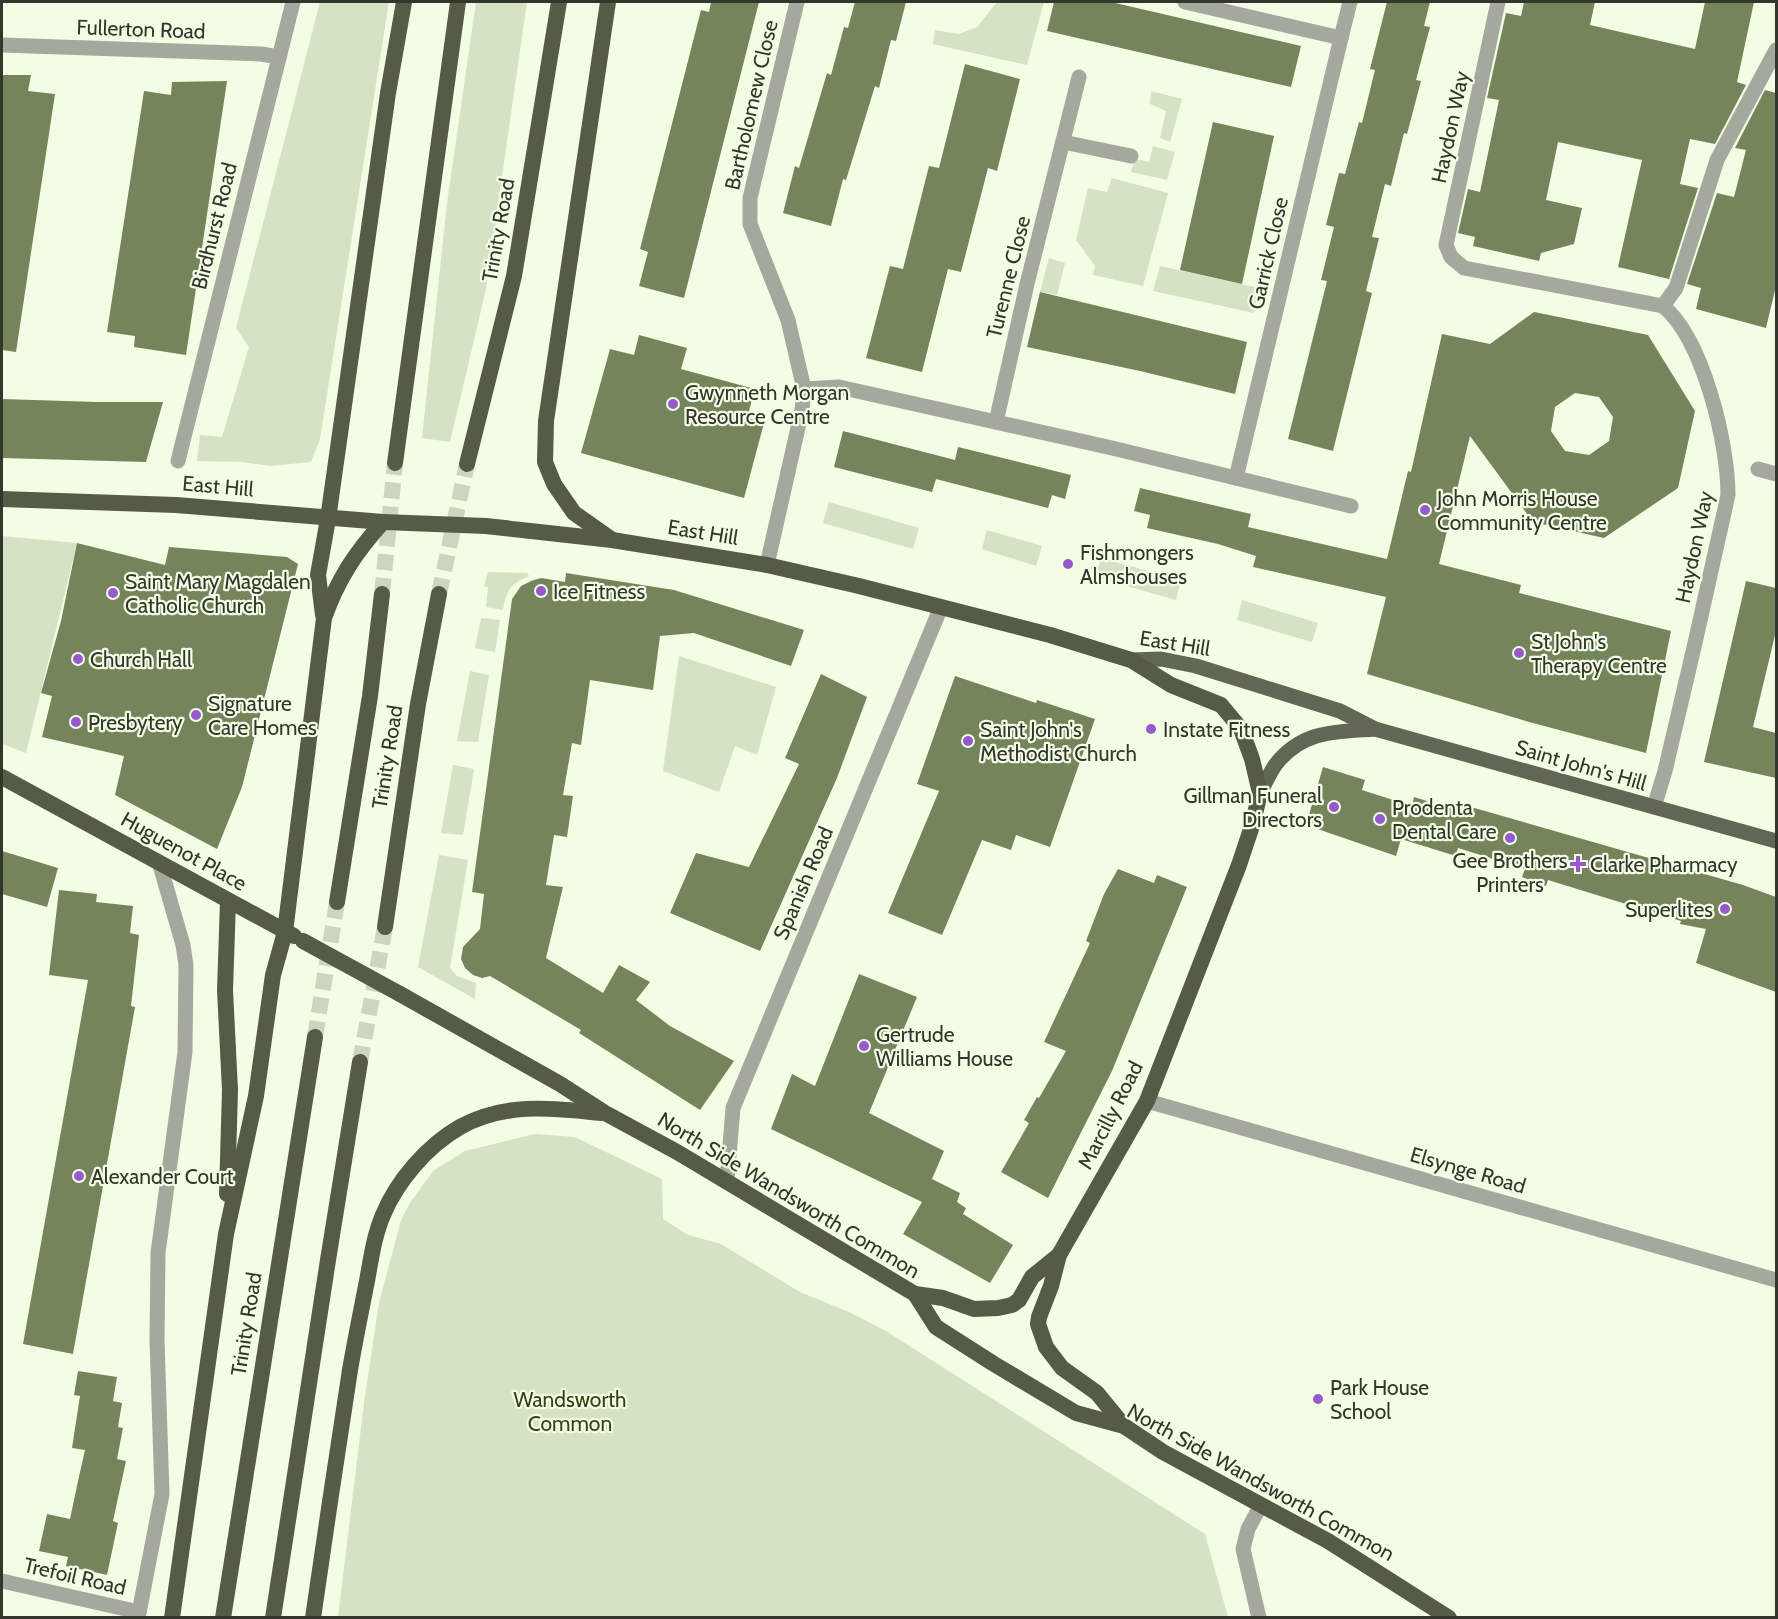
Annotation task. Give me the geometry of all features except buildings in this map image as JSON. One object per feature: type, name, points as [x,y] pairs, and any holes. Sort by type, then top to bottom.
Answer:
[{"type":"highway","points":[[324,618],[318,575],[404,2]]},
{"type":"highway","points":[[395,463],[458,2]]},
{"type":"highway","name":"Trinity Road","points":[[467,464],[514,276],[559,2]]},
{"type":"highway","points":[[608,2],[546,421],[545,462],[554,484],[574,513],[612,540]]},
{"type":"highway","name":"East Hill","points":[[2,499],[176,505],[328,519],[486,526],[612,540],[767,565],[1050,634],[1131,660]]},
{"type":"highway","points":[[172,1617],[226,1234],[256,1096],[273,975],[285,932],[324,618],[339,580],[364,543],[383,522]]},
{"type":"highway","name":"Trinity Road","points":[[338,902],[370,696],[382,594]]},
{"type":"highway","name":"Trinity Road","points":[[385,927],[418,704],[439,594]]},
{"type":"highway","name":"Marcilly Road","points":[[1124,1426],[1097,1394],[1062,1368],[1046,1347],[1038,1324],[1039,1317],[1052,1286],[1059,1255],[1147,1101],[1239,865],[1260,793],[1252,759],[1241,729],[1221,705],[1171,685],[1131,660]]},
{"type":"highway","name":"Huguenot Place","points":[[2,777],[345,963]]},
{"type":"highway","points":[[226,1234],[230,1090],[225,990],[228,901]]},
{"type":"highway","name":"North Side Wandsworth Common","points":[[345,963],[560,1084],[605,1113],[727,1181],[915,1294],[936,1327],[1076,1413],[1124,1426],[1163,1452],[1329,1541],[1449,1617]]},
{"type":"highway","name":"Trinity Road","points":[[223,1617],[315,1037]]},
{"type":"highway","points":[[273,1617],[360,1062]]},
{"type":"highway","points":[[313,1617],[355,1342],[375,1238],[394,1194],[417,1164],[441,1141],[459,1128],[478,1119],[513,1110],[540,1107],[605,1113]]},
{"type":"highway","points":[[915,1294],[943,1298],[974,1309],[1012,1305],[1019,1300],[1032,1277],[1059,1255]]},
{"type":"main road","name":"East Hill","points":[[1131,660],[1161,659],[1196,666],[1340,711],[1375,729]]},
{"type":"main road","name":"Saint John's Hill","points":[[1375,729],[1776,842]]},
{"type":"main road","name":"Marcilly Road","points":[[1260,793],[1276,764],[1312,736],[1375,729]]},
{"type":"street","name":"Birdhurst Road","points":[[178,461],[292,2]]},
{"type":"street","name":"Bartholomew Close","points":[[767,565],[802,410],[804,389],[788,320],[750,224],[750,198],[796,2]]},
{"type":"street","points":[[1185,2],[1341,38]]},
{"type":"street","name":"Garrick Close","points":[[1236,478],[1350,2]]},
{"type":"street","name":"Haydon Way","points":[[1498,2],[1446,245],[1451,257],[1464,268],[1663,306],[1672,314],[1695,350],[1710,389],[1728,477],[1728,495],[1695,643],[1665,771],[1654,807]]},
{"type":"street","name":"Fullerton Road","points":[[2,45],[261,54],[279,57]]},
{"type":"street","points":[[1663,306],[1676,288],[1717,160],[1776,50]]},
{"type":"street","name":"Turenne Close","points":[[996,422],[1027,284],[1079,77]]},
{"type":"street","points":[[1063,142],[1131,156]]},
{"type":"street","points":[[804,389],[839,387],[1351,506]]},
{"type":"street","points":[[1758,469],[1776,474]]},
{"type":"street","name":"Spanish Road","points":[[727,1181],[733,1108],[941,607]]},
{"type":"street","points":[[139,1615],[162,1494],[157,1340],[158,1253],[184,1052],[186,965],[183,945],[159,862]]},
{"type":"street","name":"Elsynge Road","points":[[1147,1101],[1776,1280]]},
{"type":"street","points":[[1258,1617],[1243,1549],[1248,1529],[1261,1505]]},
{"type":"street","name":"Trefoil Road","points":[[2,1581],[139,1615]]},
{"type":"green space","points":[[320,2],[389,2],[320,439],[311,462],[271,466],[242,462],[197,461],[200,435],[222,437],[249,347],[236,328]]},
{"type":"green space","points":[[476,2],[527,2],[486,289],[450,442],[422,438],[447,203]]},
{"type":"green space","points":[[997,2],[1044,2],[1027,65],[933,44],[935,30],[959,34],[977,27]]},
{"type":"green space","points":[[1151,91],[1182,99],[1170,142],[1160,138],[1166,111],[1150,104]]},
{"type":"green space","points":[[1153,146],[1175,152],[1167,180],[1131,172],[1135,159],[1149,162]]},
{"type":"green space","points":[[1112,178],[1168,193],[1143,286],[1093,275],[1095,266],[1076,240],[1088,188],[1107,192]]},
{"type":"green space","points":[[1049,258],[1065,263],[1057,295],[1040,292]]},
{"type":"green space","points":[[1160,266],[1259,288],[1254,313],[1153,291]]},
{"type":"green space","points":[[829,502],[919,528],[913,549],[823,523]]},
{"type":"green space","points":[[987,530],[1042,546],[1036,566],[982,549]]},
{"type":"green space","points":[[2,536],[77,543],[26,753],[2,744]]},
{"type":"green space","points":[[1101,558],[1181,580],[1176,600],[1095,577]]},
{"type":"green space","points":[[488,572],[527,573],[529,576],[517,582],[510,589],[503,610],[486,607],[488,587],[484,586]]},
{"type":"green space","points":[[1242,600],[1318,623],[1312,642],[1237,620]]},
{"type":"green space","points":[[481,618],[500,620],[495,652],[475,648]]},
{"type":"green space","points":[[679,656],[776,687],[757,755],[735,746],[719,792],[663,771]]},
{"type":"green space","points":[[470,671],[489,675],[478,742],[457,741]]},
{"type":"green space","points":[[453,765],[474,769],[463,835],[441,833]]},
{"type":"green space","points":[[439,855],[468,860],[450,968],[457,976],[476,983],[475,999],[418,967]]},
{"type":"green space","name":"Wandsworth Common","points":[[535,1134],[575,1137],[662,1179],[663,1219],[688,1235],[721,1244],[800,1292],[849,1312],[886,1331],[1205,1534],[1228,1617],[338,1617],[364,1403],[379,1303],[401,1220],[433,1171],[465,1151]]},
{"type":"tunnel","points":[[382,594],[395,463]]},
{"type":"tunnel","points":[[439,594],[467,464]]},
{"type":"tunnel","points":[[315,1037],[337,902]]},
{"type":"tunnel","points":[[360,1062],[385,927]]},
{"type":"place","name":"Gwynneth Morgan Resource Centre","points":[[673,404]]},
{"type":"place","name":"John Morris House Community Centre","points":[[1425,510]]},
{"type":"place","name":"Fishmongers Almshouses","points":[[1068,564]]},
{"type":"place","name":"Ice Fitness","points":[[541,591]]},
{"type":"place","name":"Saint Mary Magdalen Catholic Church","points":[[113,593]]},
{"type":"place","name":"St John's Therapy Centre","points":[[1519,653]]},
{"type":"place","name":"Church Hall","points":[[78,659]]},
{"type":"place","name":"Signature Care Homes","points":[[196,715]]},
{"type":"place","name":"Presbytery","points":[[76,722]]},
{"type":"place","name":"Instate Fitness","points":[[1151,729]]},
{"type":"place","name":"Saint John's Methodist Church","points":[[968,741]]},
{"type":"place","name":"Gillman Funeral Directors","points":[[1334,807]]},
{"type":"place","name":"Prodenta Dental Care","points":[[1380,819]]},
{"type":"place","name":"Gee Brothers Printers","points":[[1510,838]]},
{"type":"place","name":"Clarke Pharmacy","points":[[1578,864]]},
{"type":"place","name":"Superlites","points":[[1725,909]]},
{"type":"place","name":"Gertrude Williams House","points":[[864,1046]]},
{"type":"place","name":"Alexander Court","points":[[79,1176]]},
{"type":"place","name":"Park House School","points":[[1318,1399]]}]
